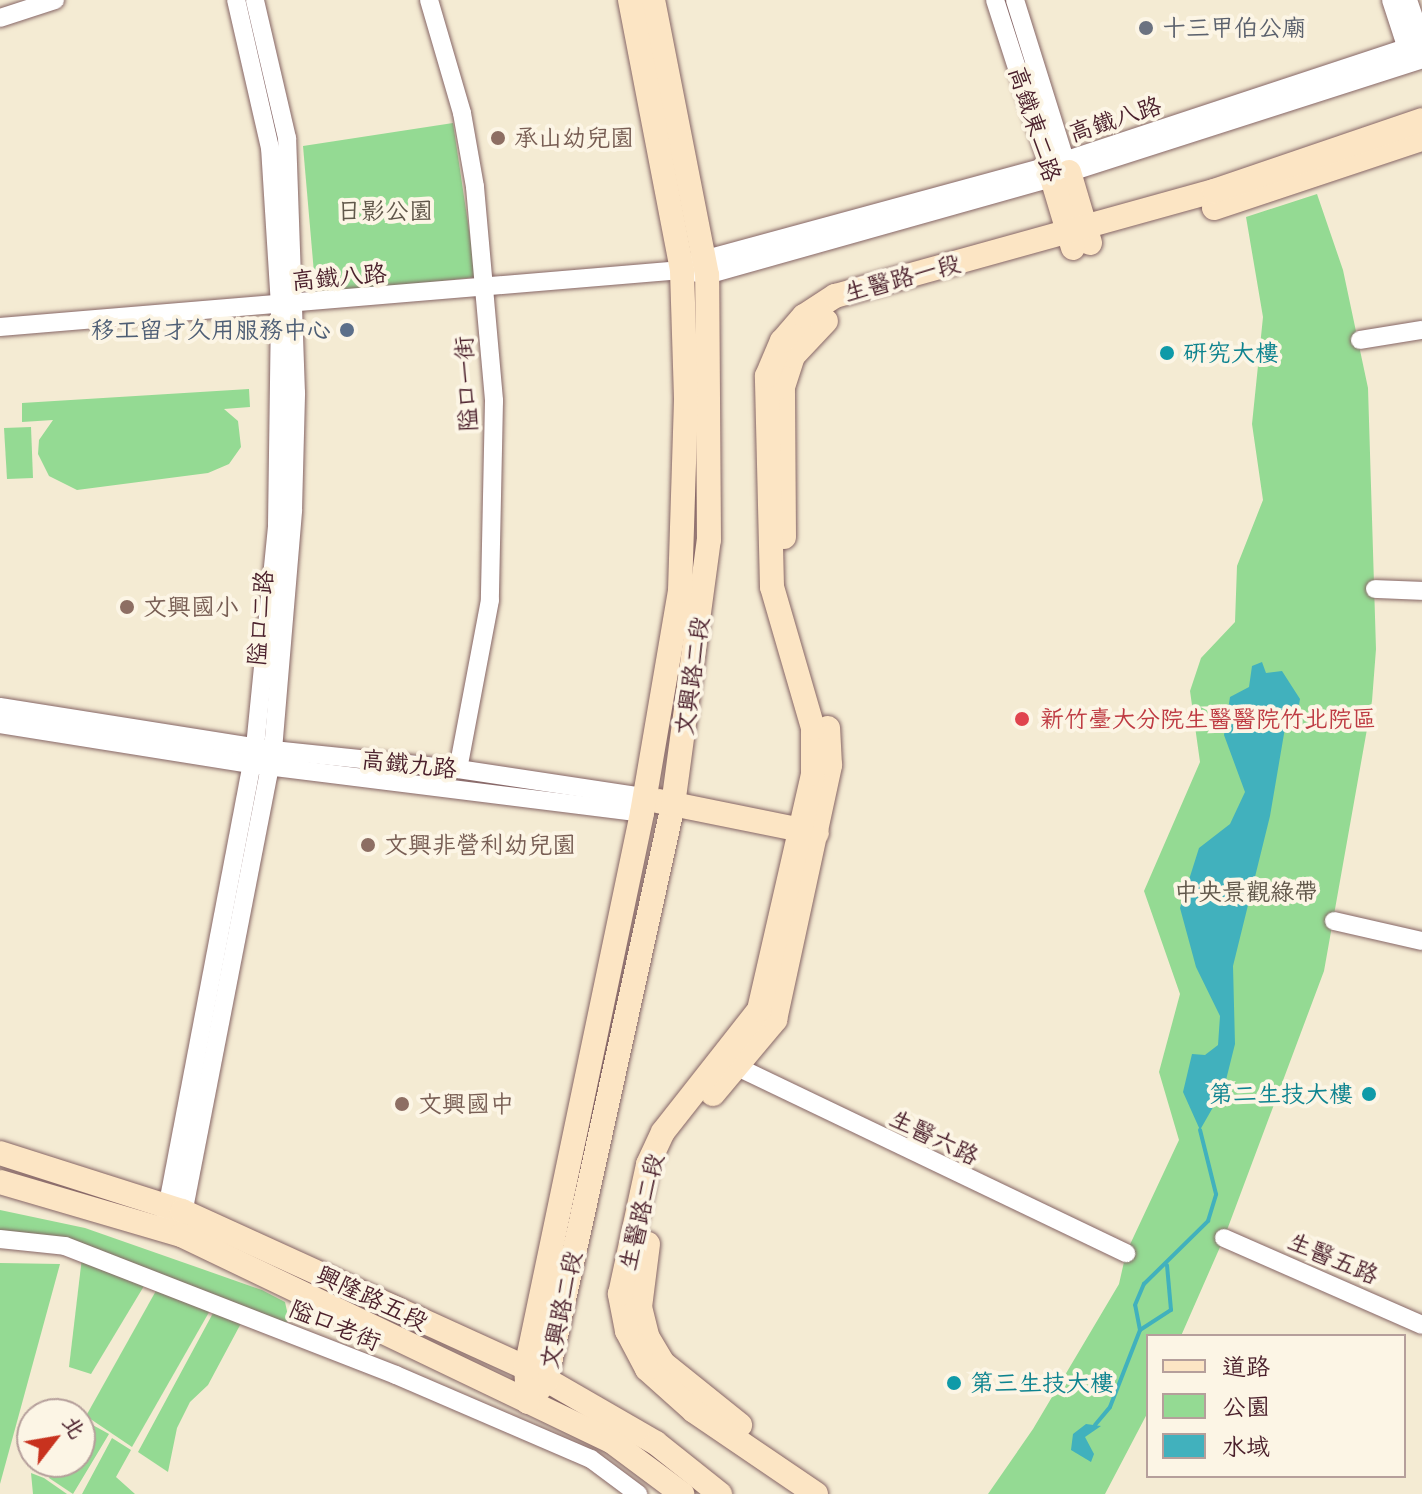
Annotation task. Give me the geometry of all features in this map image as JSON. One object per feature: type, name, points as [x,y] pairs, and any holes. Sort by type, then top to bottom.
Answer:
[{"type":"street","points":[[0,18],[55,0]]},
{"type":"street","name":"隘口二路","points":[[236,0],[270,148],[287,306]]},
{"type":"street","name":"隘口二路","points":[[173,1221],[262,757],[287,306],[287,138],[255,0]]},
{"type":"street","name":"隘口一街","points":[[429,0],[462,113],[484,289],[494,401],[490,600],[458,769]]},
{"type":"street","name":"文興路二段","points":[[536,1375],[680,591],[686,398],[682,270],[630,0]]},
{"type":"street","name":"文興路二段","points":[[528,1402],[671,812],[709,540],[705,266],[653,0]]},
{"type":"street","name":"高鐵東二路","points":[[995,0],[1059,169]]},
{"type":"street","name":"高鐵東二路","points":[[1015,0],[1080,238]]},
{"type":"street","points":[[1391,0],[1417,51]]},
{"type":"street","points":[[1408,0],[1417,51]]},
{"type":"street","name":"高鐵八路","points":[[0,327],[484,289],[705,266],[1059,169],[1417,51]]},
{"type":"street","name":"生醫路一段","points":[[807,839],[830,765],[829,732],[784,572],[783,387],[793,356],[814,328],[848,307],[1080,238],[1422,120]]},
{"type":"street","name":"生醫路一段","points":[[1080,238],[1325,175],[1422,139]]},
{"type":"street","points":[[1360,340],[1422,330]]},
{"type":"street","points":[[1375,589],[1422,591]]},
{"type":"street","name":"高鐵九路","points":[[0,707],[262,757],[458,769],[807,839]]},
{"type":"street","name":"高鐵九路","points":[[0,724],[643,805]]},
{"type":"street","name":"生醫路二段","points":[[807,839],[775,1020],[682,1105],[648,1164],[620,1294],[627,1331],[647,1369],[694,1411],[816,1494]]},
{"type":"street","points":[[1334,921],[1422,941]]},
{"type":"street","name":"生醫路二段","points":[[730,1064],[683,1125],[665,1158],[640,1307],[648,1338],[663,1363],[836,1494]]},
{"type":"street","name":"生醫六路","points":[[730,1064],[1126,1253]]},
{"type":"street","name":"興隆路五段","points":[[0,1153],[173,1221],[536,1375],[656,1443],[720,1494]]},
{"type":"street","name":"興隆路五段","points":[[0,1182],[173,1221],[528,1402],[611,1441],[682,1494]]},
{"type":"street","name":"生醫五路","points":[[1224,1238],[1422,1325]]},
{"type":"street","name":"隘口老街","points":[[0,1239],[65,1246],[367,1363],[591,1459],[638,1494]]},
{"type":"green space","name":"日影公園","points":[[453,123],[476,277],[316,296],[303,146]]},
{"type":"green space","name":"中央景觀綠帶","points":[[1317,194],[1343,270],[1368,388],[1376,649],[1372,701],[1324,971],[1224,1238],[1182,1334],[1146,1334],[1146,1416],[1105,1494],[988,1494],[1033,1429],[1119,1284],[1126,1253],[1179,1140],[1159,1072],[1180,994],[1144,891],[1200,762],[1190,691],[1201,658],[1235,622],[1237,566],[1263,500],[1252,424],[1263,317],[1246,217]]},
{"type":"green space","points":[[249,389],[250,407],[224,409],[238,421],[241,447],[229,464],[208,473],[77,490],[49,476],[38,454],[39,440],[53,420],[22,422],[22,403]]},
{"type":"green space","points":[[31,427],[33,478],[7,479],[4,428]]},
{"type":"green space","points":[[0,1210],[85,1228],[262,1290],[285,1302],[289,1320],[284,1324],[0,1234]]},
{"type":"green space","points":[[83,1249],[150,1276],[91,1374],[69,1367]]},
{"type":"green space","points":[[0,1263],[60,1264],[23,1398],[16,1398],[16,1425],[0,1484]]},
{"type":"green space","points":[[162,1280],[216,1300],[132,1447],[96,1423],[96,1398]]},
{"type":"green space","points":[[219,1302],[246,1314],[208,1385],[190,1402],[177,1428],[168,1472],[138,1452]]},
{"type":"green space","points":[[96,1427],[109,1434],[96,1456]]},
{"type":"green space","points":[[112,1438],[131,1450],[116,1477],[135,1494],[82,1494],[91,1478],[96,1478],[96,1468]]},
{"type":"green space","points":[[31,1478],[44,1478],[67,1494],[33,1494]]},
{"type":"green space","points":[[49,1478],[83,1478],[73,1494]]},
{"type":"water","points":[[1262,662],[1266,673],[1282,671],[1300,699],[1297,717],[1285,728],[1270,816],[1233,966],[1235,1044],[1224,1088],[1200,1130],[1183,1092],[1192,1054],[1205,1055],[1218,1045],[1220,1016],[1196,967],[1180,908],[1199,848],[1230,824],[1245,792],[1224,735],[1230,697],[1249,687],[1252,666]]},
{"type":"water","points":[[1086,1424],[1101,1426],[1085,1437],[1094,1454],[1091,1462],[1071,1450],[1073,1434]]},
{"type":"waterway","points":[[1095,1425],[1110,1407],[1140,1330],[1135,1305],[1144,1284],[1208,1221],[1216,1194],[1200,1130]]},
{"type":"waterway","points":[[1140,1330],[1171,1310],[1167,1265]]},
{"type":"place","name":"十三甲伯公廟","points":[[1146,28]]},
{"type":"place","name":"承山幼兒園","points":[[498,138]]},
{"type":"place","name":"移工留才久用服務中心","points":[[347,330]]},
{"type":"place","name":"研究大樓","points":[[1167,353]]},
{"type":"place","name":"文興國小","points":[[127,607]]},
{"type":"place","name":"新竹臺大分院生醫醫院竹北院區","points":[[1022,719]]},
{"type":"place","name":"文興非營利幼兒園","points":[[368,845]]},
{"type":"place","name":"第二生技大樓","points":[[1369,1094]]},
{"type":"place","name":"文興國中","points":[[402,1104]]},
{"type":"place","name":"第三生技大樓","points":[[954,1383]]}]
